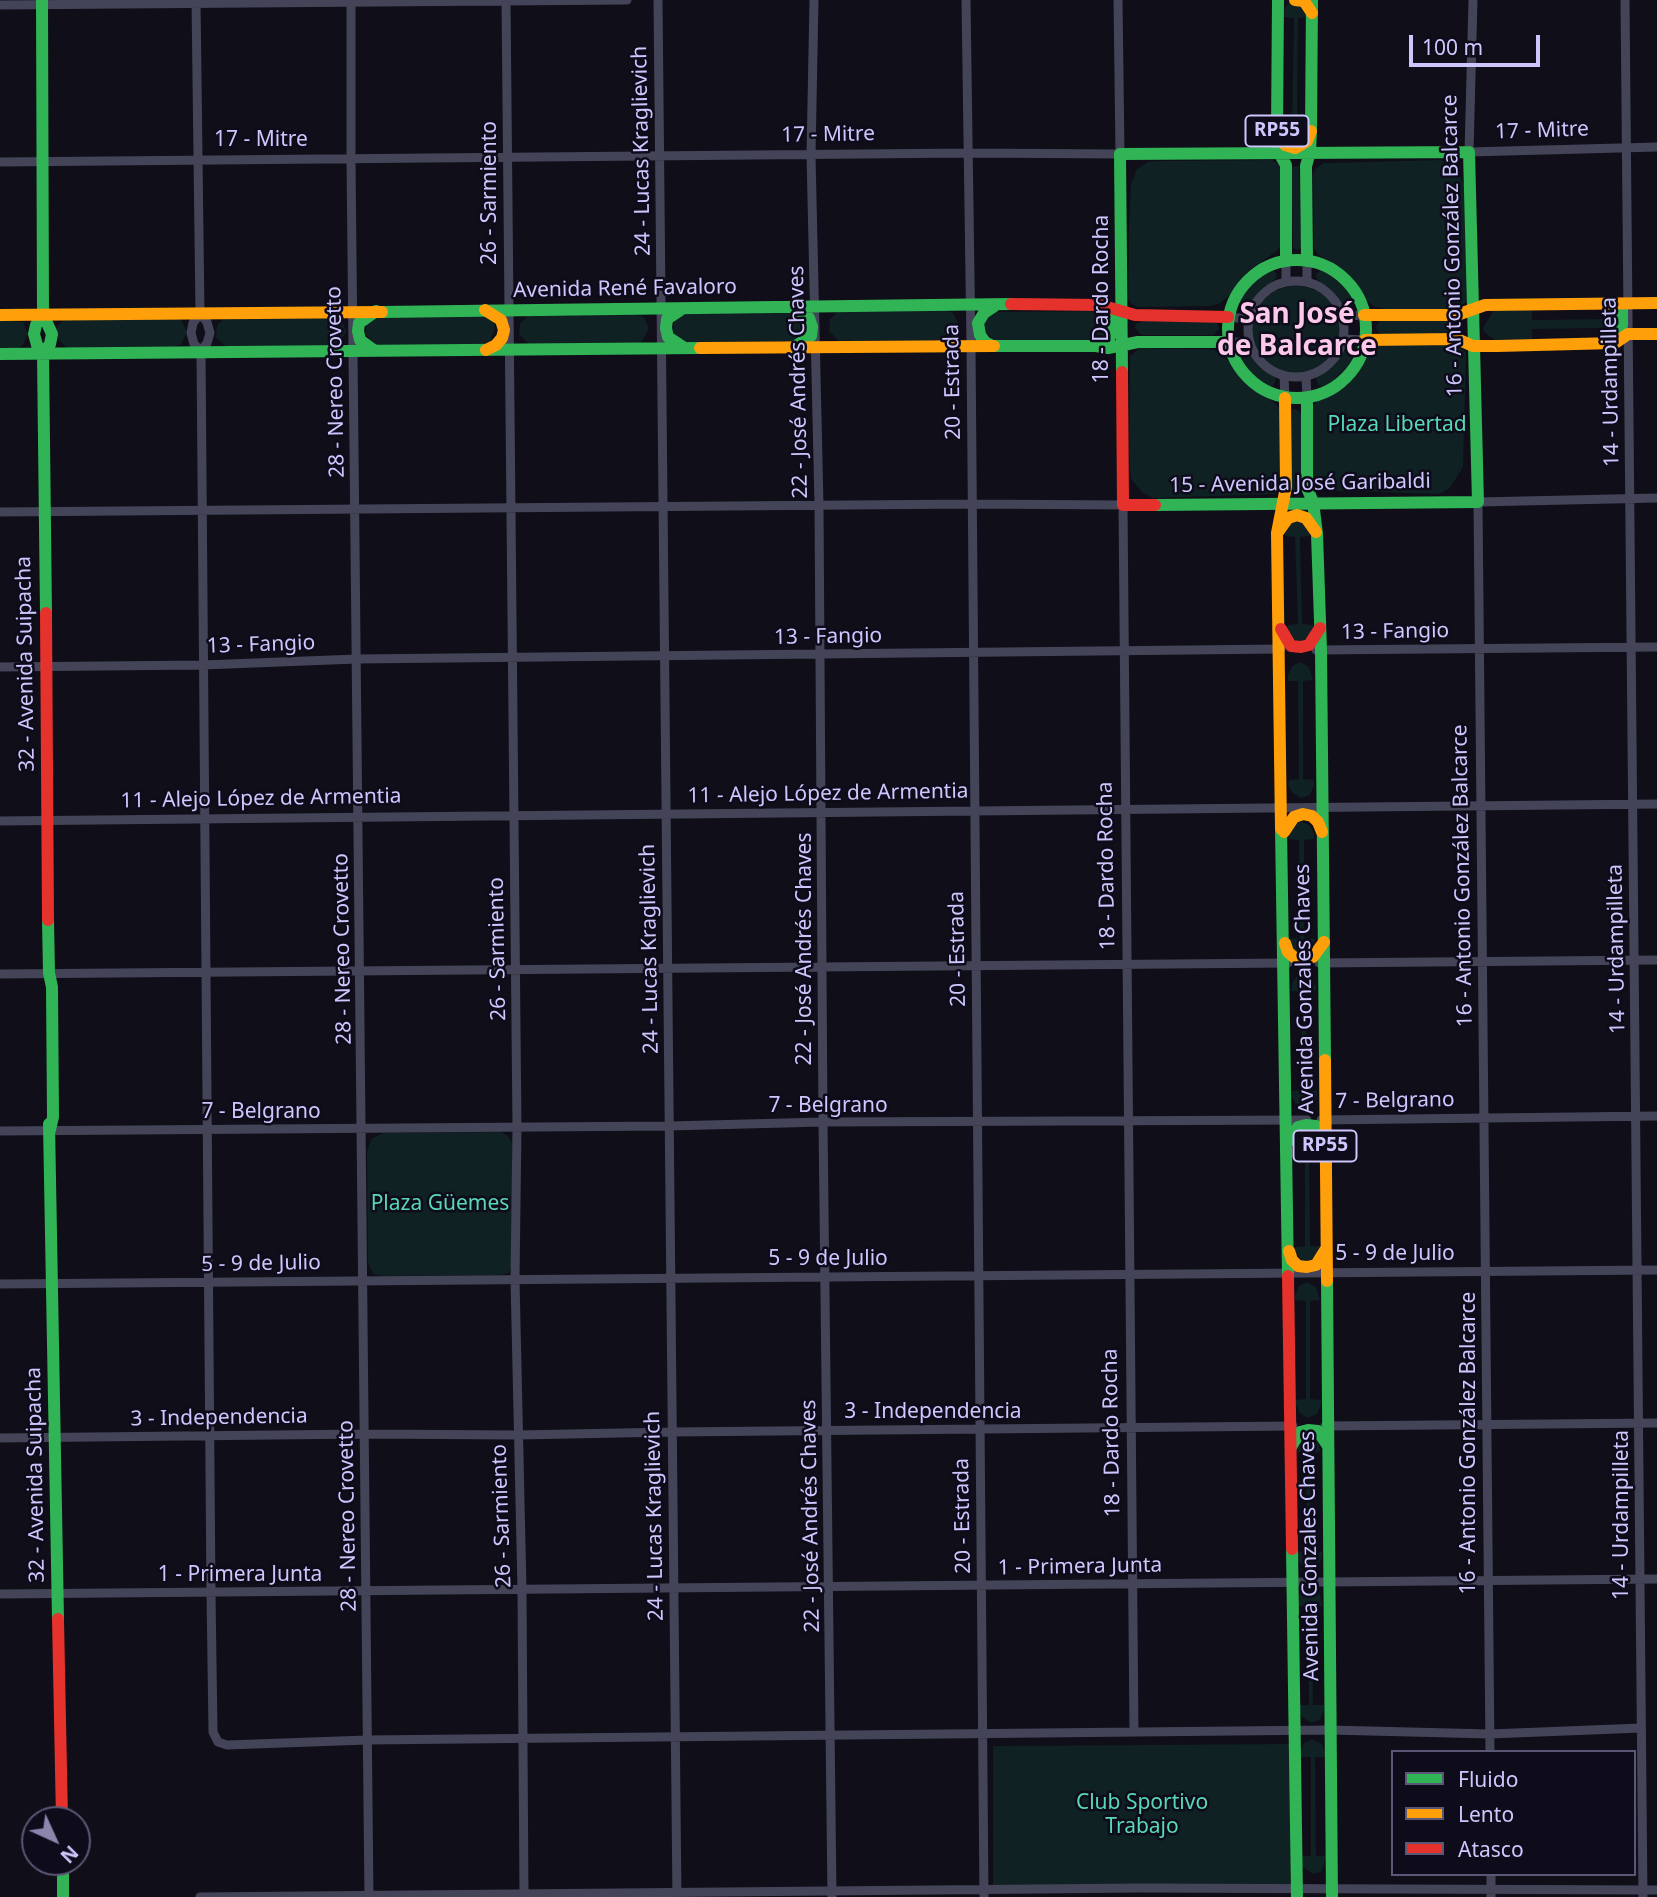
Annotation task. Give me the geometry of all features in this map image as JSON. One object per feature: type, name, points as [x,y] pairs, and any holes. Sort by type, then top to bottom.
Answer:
[{"type":"main road","name":"RP55","points":[[1278,0],[1277,132],[1279,153],[1286,165],[1286,261]]},
{"type":"main road","points":[[1277,18],[1286,2],[1295,0],[1304,1],[1310,7],[1313,18]]},
{"type":"main road","name":"RP55","points":[[1307,261],[1306,166],[1311,131],[1312,0]]},
{"type":"main road","name":"32 - Avenida Suipacha","points":[[42,2],[43,314],[34,334],[43,354],[49,973],[52,987],[54,1117],[50,1130],[53,1438],[62,1806]]},
{"type":"main road","points":[[1277,132],[1285,145],[1295,148],[1307,141],[1311,131]]},
{"type":"main road","name":"17 - Mitre","points":[[1121,154],[1469,152]]},
{"type":"main road","name":"16 - Antonio González Balcarce","points":[[1469,152],[1478,502]]},
{"type":"main road","name":"18 - Dardo Rocha","points":[[1121,154],[1123,505]]},
{"type":"main road","points":[[1286,261],[1307,261],[1322,264],[1346,280],[1355,291],[1364,315],[1365,340],[1358,361],[1340,383],[1328,391],[1307,398],[1284,398],[1270,394],[1237,366],[1229,342],[1227,317],[1236,296],[1253,276],[1266,267],[1286,261]]},
{"type":"main road","points":[[1613,303],[1622,309],[1622,325],[1615,343]]},
{"type":"main road","points":[[1364,315],[1457,315],[1496,304],[1657,303]]},
{"type":"main road","points":[[994,346],[985,342],[980,335],[978,323],[984,313],[997,304]]},
{"type":"main road","name":"Avenida René Favaloro","points":[[0,315],[997,304],[1100,305],[1109,306],[1122,313],[1227,317]]},
{"type":"main road","points":[[1496,304],[1480,320],[1479,328],[1480,335],[1497,346]]},
{"type":"main road","points":[[1096,346],[1108,340],[1114,328],[1111,316],[1100,305]]},
{"type":"main road","points":[[793,306],[809,318],[812,327],[811,336],[794,347]]},
{"type":"main road","points":[[684,348],[668,337],[666,328],[667,320],[673,313],[685,307]]},
{"type":"main road","points":[[484,309],[501,320],[504,330],[496,345],[485,350]]},
{"type":"main road","points":[[375,351],[360,340],[358,331],[359,323],[376,311]]},
{"type":"main road","points":[[1365,340],[1457,338],[1473,346],[1497,346],[1615,343],[1628,334],[1657,334]]},
{"type":"main road","points":[[0,354],[971,346],[1108,348],[1138,342],[1229,342]]},
{"type":"main road","name":"Avenida Gonzales Chaves","points":[[1284,398],[1286,487],[1278,533],[1297,1893]]},
{"type":"main road","name":"Avenida Gonzales Chaves","points":[[1307,398],[1307,488],[1313,502],[1317,534],[1321,628],[1332,1893]]},
{"type":"main road","name":"15 - Avenida José Garibaldi","points":[[1123,505],[1478,502]]},
{"type":"main road","points":[[1278,533],[1288,518],[1297,516],[1306,517],[1317,534]]},
{"type":"main road","points":[[1280,628],[1291,646],[1301,647],[1309,645],[1321,628]]},
{"type":"main road","points":[[1283,834],[1294,817],[1303,814],[1312,816],[1318,822],[1323,834]]},
{"type":"main road","points":[[1284,942],[1288,952],[1295,958],[1304,960],[1312,957],[1324,942]]},
{"type":"main road","points":[[1287,1143],[1298,1127],[1306,1125],[1316,1126],[1325,1142]]},
{"type":"main road","points":[[1289,1250],[1292,1260],[1298,1266],[1307,1267],[1316,1265],[1326,1249]]},
{"type":"main road","points":[[1291,1447],[1300,1432],[1308,1430],[1318,1431],[1328,1448]]},
{"type":"main road","points":[[63,1876],[63,1897]]},
{"type":"street","points":[[0,5],[42,2],[627,0]]},
{"type":"street","name":"24 - Lucas Kraglievich","points":[[658,0],[677,1895]]},
{"type":"street","name":"22 - José Andrés Chaves","points":[[814,0],[811,155],[819,505],[832,1894]]},
{"type":"street","name":"20 - Estrada","points":[[966,0],[984,1893]]},
{"type":"street","name":"18 - Dardo Rocha","points":[[1118,0],[1121,154]]},
{"type":"street","name":"16 - Antonio González Balcarce","points":[[1469,152],[1473,0]]},
{"type":"street","name":"14 - Urdampilleta","points":[[1625,0],[1643,1894]]},
{"type":"street","points":[[196,1],[200,314],[193,323],[191,333],[194,344],[201,351]]},
{"type":"street","name":"28 - Nereo Crovetto","points":[[351,1],[369,1896]]},
{"type":"street","name":"26 - Sarmiento","points":[[506,1],[516,969],[515,1279],[522,1590],[524,1895]]},
{"type":"street","name":"17 - Mitre","points":[[1469,152],[1657,147]]},
{"type":"street","name":"17 - Mitre","points":[[0,162],[1121,154]]},
{"type":"street","points":[[1286,261],[1286,282]]},
{"type":"street","points":[[1307,261],[1307,282]]},
{"type":"street","points":[[1286,282],[1307,282],[1322,288],[1332,298],[1342,316],[1343,339],[1329,364],[1306,376],[1284,376],[1262,363],[1249,342],[1249,319],[1258,299],[1268,289],[1286,282]]},
{"type":"street","points":[[200,314],[207,322],[210,332],[201,351],[201,511],[211,1592],[213,1732],[218,1742],[228,1745],[368,1740],[1295,1730],[1490,1734],[1641,1728]]},
{"type":"street","points":[[1342,316],[1364,315]]},
{"type":"street","name":"Avenida René Favaloro","points":[[1227,317],[1249,319]]},
{"type":"street","points":[[1343,339],[1365,340]]},
{"type":"street","points":[[1229,342],[1249,342]]},
{"type":"street","name":"Avenida Gonzales Chaves","points":[[1284,376],[1284,398]]},
{"type":"street","name":"Avenida Gonzales Chaves","points":[[1306,376],[1307,398]]},
{"type":"street","points":[[1478,502],[1657,498]]},
{"type":"street","name":"16 - Antonio González Balcarce","points":[[1478,502],[1490,1750]]},
{"type":"street","points":[[0,512],[1123,505]]},
{"type":"street","name":"18 - Dardo Rocha","points":[[1123,505],[1134,1732]]},
{"type":"street","name":"13 - Fangio","points":[[0,667],[513,657],[1657,647]]},
{"type":"street","name":"11 - Alejo López de Armentia","points":[[0,821],[1657,804]]},
{"type":"street","points":[[0,974],[1657,960]]},
{"type":"street","name":"7 - Belgrano","points":[[0,1131],[1657,1116]]},
{"type":"street","name":"5 - 9 de Julio","points":[[0,1283],[1657,1270]]},
{"type":"street","name":"3 - Independencia","points":[[0,1438],[1657,1423]]},
{"type":"street","name":"1 - Primera Junta","points":[[0,1594],[1657,1579]]},
{"type":"street","points":[[201,1897],[984,1893],[1643,1894],[1657,1890]]},
{"type":"green space","points":[[1291,0],[1297,0],[1308,17],[1298,18],[1297,128],[1307,128],[1307,133],[1290,145],[1282,128],[1292,128],[1294,18],[1283,17],[1285,7]]},
{"type":"green space","points":[[1272,160],[1281,166],[1281,245],[1277,251],[1248,271],[1232,293],[1219,304],[1137,307],[1132,304],[1128,299],[1129,225],[1131,184],[1137,169],[1148,162],[1157,161]]},
{"type":"green space","points":[[1441,160],[1458,172],[1465,187],[1467,301],[1457,310],[1376,307],[1369,303],[1348,275],[1318,254],[1314,248],[1315,169],[1324,163]]},
{"type":"green space","points":[[1291,167],[1299,167],[1301,248],[1297,250],[1293,248]]},
{"type":"green space","points":[[1271,269],[1277,274],[1275,280],[1260,292],[1250,307],[1241,308],[1239,300],[1245,289],[1262,273]]},
{"type":"green space","points":[[1322,269],[1335,276],[1351,294],[1355,303],[1351,308],[1343,307],[1332,291],[1317,280],[1316,274]]},
{"type":"green space","name":"Plaza Libertad","points":[[1296,286],[1313,290],[1327,299],[1336,313],[1340,330],[1336,347],[1327,361],[1313,370],[1296,374],[1279,370],[1265,361],[1256,347],[1252,330],[1256,313],[1265,299],[1279,290]]},
{"type":"green space","points":[[1605,309],[1613,311],[1618,323],[1612,335],[1606,338],[1605,328],[1532,329],[1532,339],[1495,340],[1484,332],[1483,328],[1494,310],[1532,310],[1532,320],[1605,319]]},
{"type":"green space","points":[[1102,311],[1109,322],[1107,333],[1099,341],[995,341],[984,331],[985,320],[993,312]]},
{"type":"green space","points":[[790,312],[798,315],[803,326],[797,338],[791,341],[683,342],[673,332],[674,320],[682,313]]},
{"type":"green space","points":[[837,312],[953,313],[959,325],[953,337],[947,340],[839,341],[829,331],[830,319]]},
{"type":"green space","points":[[483,315],[494,322],[495,329],[490,341],[483,344],[376,345],[366,335],[366,323],[374,316]]},
{"type":"green space","points":[[528,316],[644,317],[649,328],[643,340],[637,344],[529,344],[519,334],[520,323]]},
{"type":"green space","points":[[225,318],[341,319],[346,331],[340,343],[334,346],[226,347],[216,337],[217,325]]},
{"type":"green space","points":[[65,319],[181,320],[187,332],[181,344],[175,347],[67,348],[57,338],[57,326]]},
{"type":"green space","points":[[0,320],[23,322],[28,334],[22,346],[16,349],[0,349]]},
{"type":"green space","points":[[1142,321],[1213,321],[1219,329],[1214,335],[1141,335],[1135,328],[1136,324]]},
{"type":"green space","points":[[1380,321],[1453,321],[1457,322],[1460,328],[1456,334],[1381,334],[1375,328]]},
{"type":"green space","name":"Plaza Libertad","points":[[1456,344],[1466,353],[1463,467],[1450,488],[1439,494],[1317,490],[1313,485],[1313,406],[1317,400],[1347,379],[1368,351],[1375,347]]},
{"type":"green space","name":"Plaza Libertad","points":[[1347,346],[1352,347],[1355,353],[1348,366],[1324,387],[1318,385],[1316,377],[1333,363]]},
{"type":"green space","name":"Plaza Libertad","points":[[1140,348],[1218,351],[1246,383],[1276,404],[1280,410],[1279,489],[1275,494],[1153,498],[1142,492],[1131,479],[1129,454],[1130,356]]},
{"type":"green space","name":"Plaza Libertad","points":[[1242,348],[1248,349],[1258,364],[1274,376],[1276,380],[1273,386],[1265,387],[1249,373],[1237,357],[1237,352]]},
{"type":"green space","name":"Plaza Libertad","points":[[1296,409],[1302,414],[1302,491],[1298,493],[1291,488],[1292,410]]},
{"type":"green space","points":[[1293,519],[1309,526],[1310,536],[1300,537],[1302,624],[1313,625],[1313,630],[1311,635],[1300,643],[1292,638],[1287,630],[1288,625],[1298,624],[1295,537],[1285,536],[1285,531]]},
{"type":"green space","points":[[1300,662],[1309,667],[1313,680],[1303,681],[1303,779],[1314,780],[1310,795],[1301,798],[1288,786],[1289,780],[1299,779],[1298,681],[1288,681],[1288,675],[1292,666]]},
{"type":"green space","points":[[1301,821],[1310,826],[1314,834],[1314,839],[1304,840],[1304,938],[1315,939],[1311,953],[1294,952],[1290,939],[1300,938],[1299,840],[1289,839],[1289,834],[1293,825]]},
{"type":"green space","points":[[1299,974],[1308,975],[1316,986],[1316,991],[1306,992],[1307,1091],[1317,1091],[1317,1096],[1313,1105],[1305,1109],[1296,1104],[1292,1097],[1292,1091],[1302,1090],[1302,992],[1291,991],[1293,981]]},
{"type":"green space","points":[[1306,1129],[1316,1134],[1320,1147],[1309,1148],[1310,1246],[1320,1246],[1319,1257],[1304,1263],[1295,1252],[1295,1247],[1305,1246],[1305,1148],[1294,1147],[1294,1142]]},
{"type":"green space","name":"Plaza Güemes","points":[[501,1132],[508,1136],[512,1143],[512,1263],[509,1273],[373,1274],[368,1263],[367,1152],[371,1139],[383,1133]]},
{"type":"green space","points":[[1307,1282],[1316,1287],[1320,1300],[1310,1301],[1310,1399],[1321,1400],[1317,1414],[1308,1418],[1300,1413],[1296,1405],[1296,1400],[1306,1399],[1306,1301],[1295,1300],[1299,1286]]},
{"type":"green space","points":[[1313,1436],[1317,1439],[1321,1452],[1310,1453],[1311,1551],[1322,1552],[1322,1557],[1318,1566],[1309,1570],[1298,1562],[1296,1552],[1307,1551],[1306,1453],[1296,1452],[1300,1438]]},
{"type":"green space","points":[[1306,1588],[1319,1592],[1323,1606],[1312,1606],[1313,1705],[1324,1705],[1324,1710],[1320,1720],[1311,1723],[1300,1715],[1298,1705],[1309,1705],[1308,1606],[1297,1606],[1299,1595]]},
{"type":"green space","points":[[1312,1739],[1322,1744],[1326,1757],[1315,1757],[1316,1856],[1326,1856],[1322,1871],[1314,1874],[1302,1867],[1301,1856],[1311,1856],[1311,1757],[1300,1757],[1300,1752],[1304,1743]]},
{"type":"green space","name":"Club Sportivo Trabajo","points":[[1290,1744],[1290,1884],[993,1887],[993,1746]]},
{"type":"traffic: fast","points":[[42,0],[43,314],[52,334],[50,344],[43,354],[46,613]]},
{"type":"traffic: fast","points":[[1278,0],[1277,132],[1279,153],[1286,165],[1286,261]]},
{"type":"traffic: fast","points":[[1307,261],[1306,166],[1311,131],[1312,0]]},
{"type":"traffic: fast","points":[[1155,505],[1478,502],[1469,152]]},
{"type":"traffic: fast","points":[[1122,372],[1120,154],[1469,152]]},
{"type":"traffic: fast","points":[[1297,260],[1323,265],[1346,280],[1361,303],[1366,329],[1361,355],[1346,378],[1323,393],[1297,398],[1271,393],[1248,378],[1233,355],[1228,329],[1233,303],[1248,280],[1271,265],[1297,260]]},
{"type":"traffic: fast","points":[[1613,303],[1622,309],[1622,325],[1615,343]]},
{"type":"traffic: fast","points":[[382,312],[1011,304]]},
{"type":"traffic: fast","points":[[993,346],[985,342],[980,335],[978,323],[984,313],[996,305]]},
{"type":"traffic: fast","points":[[1096,346],[1108,340],[1114,328],[1111,316],[1101,305]]},
{"type":"traffic: fast","points":[[793,306],[809,318],[812,327],[811,336],[794,347]]},
{"type":"traffic: fast","points":[[682,309],[667,319],[666,328],[668,337],[683,347]]},
{"type":"traffic: fast","points":[[375,351],[360,340],[358,331],[359,323],[376,311]]},
{"type":"traffic: fast","points":[[43,314],[34,334],[43,354]]},
{"type":"traffic: fast","points":[[994,346],[1108,348],[1138,342],[1229,342]]},
{"type":"traffic: fast","points":[[0,354],[700,348]]},
{"type":"traffic: fast","points":[[1307,398],[1307,488],[1313,502],[1317,534],[1321,650],[1325,1060]]},
{"type":"traffic: fast","points":[[1281,829],[1288,1276]]},
{"type":"traffic: fast","points":[[48,920],[49,973],[52,987],[53,1117],[50,1130]]},
{"type":"traffic: fast","points":[[49,1124],[58,1619]]},
{"type":"traffic: fast","points":[[1287,1143],[1298,1127],[1306,1125],[1316,1126],[1325,1141]]},
{"type":"traffic: fast","points":[[1327,1281],[1332,1897]]},
{"type":"traffic: fast","points":[[1291,1447],[1300,1432],[1308,1430],[1318,1431],[1328,1446]]},
{"type":"traffic: fast","points":[[1292,1549],[1297,1897]]},
{"type":"traffic: fast","points":[[63,1876],[63,1897]]},
{"type":"traffic: slow","points":[[1295,0],[1304,1],[1312,13]]},
{"type":"traffic: slow","points":[[1277,133],[1285,145],[1295,148],[1307,141],[1311,131]]},
{"type":"traffic: slow","points":[[1364,315],[1457,315],[1485,305],[1657,303]]},
{"type":"traffic: slow","points":[[485,310],[501,320],[504,330],[496,345],[486,350]]},
{"type":"traffic: slow","points":[[0,315],[382,312]]},
{"type":"traffic: slow","points":[[1365,340],[1457,339],[1473,346],[1497,346],[1615,343],[1628,334],[1657,334]]},
{"type":"traffic: slow","points":[[700,348],[994,346]]},
{"type":"traffic: slow","points":[[1281,829],[1277,533],[1286,487],[1285,398]]},
{"type":"traffic: slow","points":[[1278,532],[1288,518],[1297,515],[1306,518],[1316,532]]},
{"type":"traffic: slow","points":[[1284,832],[1294,817],[1303,814],[1312,816],[1322,832]]},
{"type":"traffic: slow","points":[[1285,943],[1288,952],[1295,958],[1304,959],[1313,957],[1324,942]]},
{"type":"traffic: slow","points":[[1325,1060],[1327,1281]]},
{"type":"traffic: slow","points":[[1289,1251],[1298,1266],[1307,1267],[1316,1265],[1326,1249]]},
{"type":"traffic: jam","points":[[1011,304],[1100,305],[1135,315],[1228,317]]},
{"type":"traffic: jam","points":[[1122,372],[1123,505],[1155,505]]},
{"type":"traffic: jam","points":[[46,613],[48,920]]},
{"type":"traffic: jam","points":[[1281,629],[1291,646],[1301,647],[1309,645],[1320,628]]},
{"type":"traffic: jam","points":[[1288,1276],[1292,1549]]},
{"type":"traffic: jam","points":[[58,1619],[62,1806]]},
{"type":"district","name":"San José de Balcarce","points":[[1297,331]]}]
